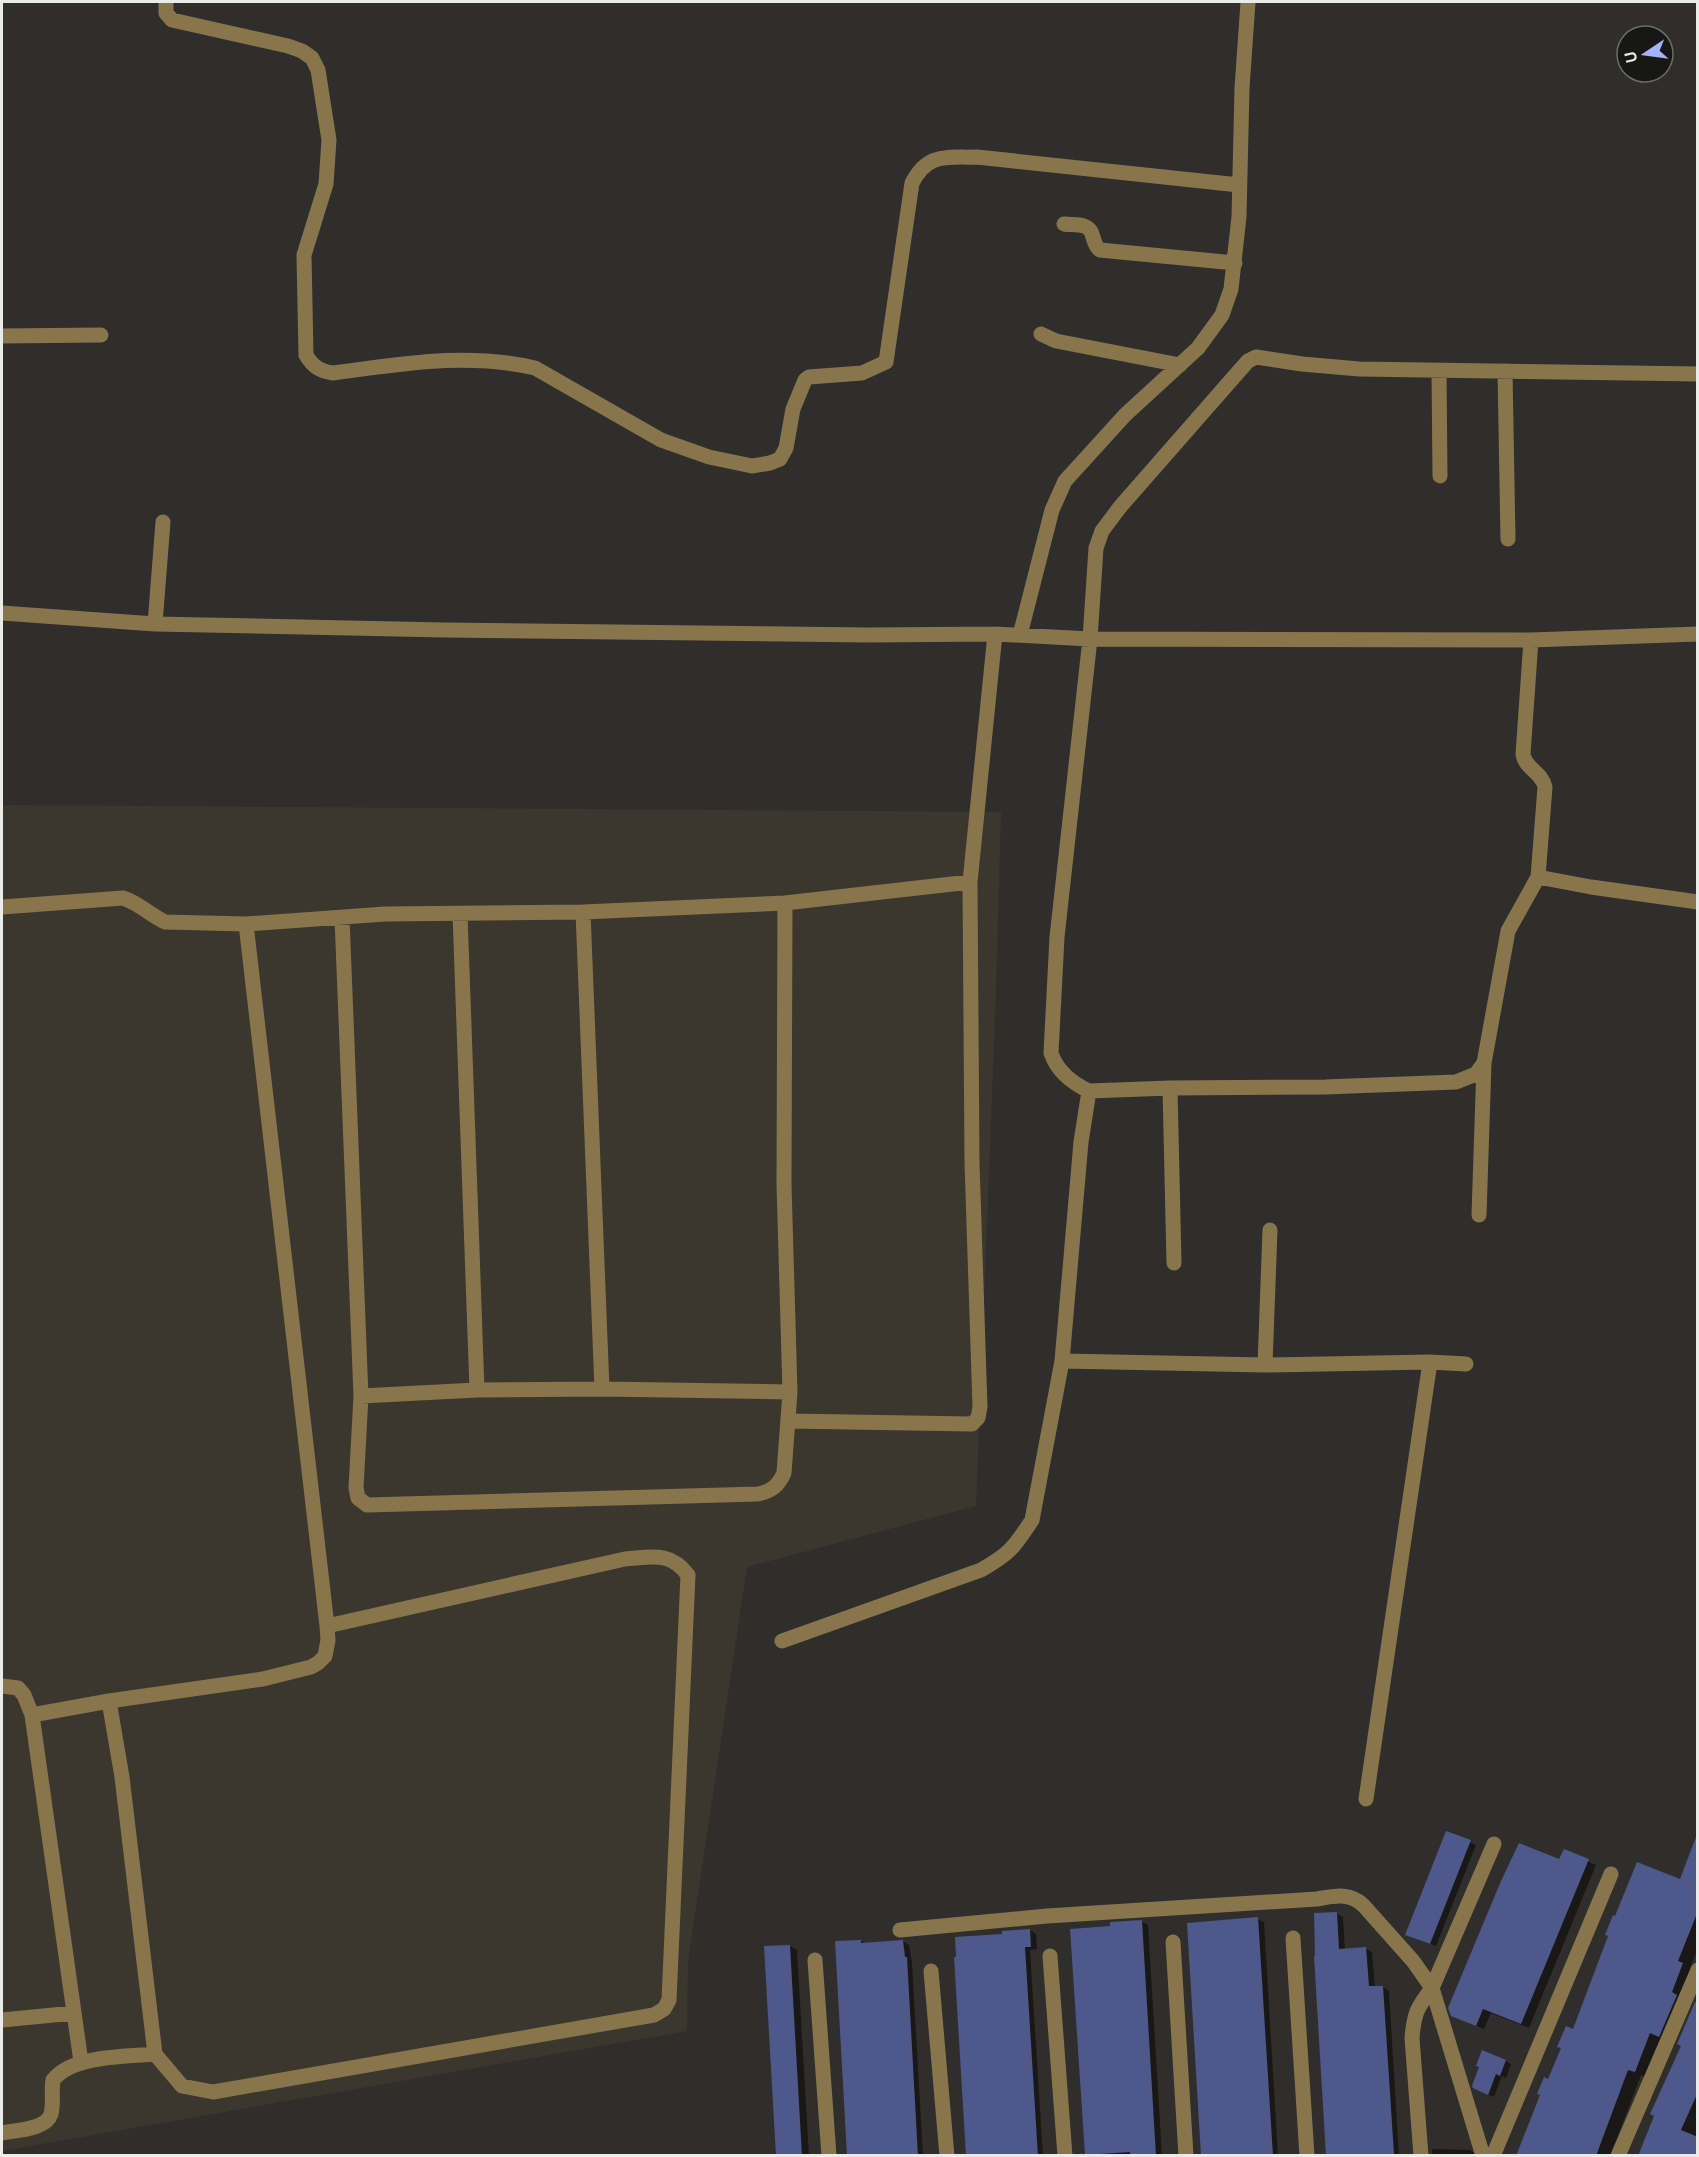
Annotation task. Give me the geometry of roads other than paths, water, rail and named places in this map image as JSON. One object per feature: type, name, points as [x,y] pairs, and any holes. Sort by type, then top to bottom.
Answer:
[{"type":"street","points":[[166,2],[166,13],[172,20],[288,46],[312,58],[318,70],[329,140],[326,184],[303,255],[306,355],[311,364],[321,371],[333,373],[442,359],[491,360],[535,368],[661,440],[709,457],[752,466],[780,459],[786,448],[793,409],[805,380],[809,377],[862,373],[886,362],[912,183],[919,168],[930,161],[938,158],[977,156],[1239,185]]},
{"type":"street","points":[[1020,635],[1052,510],[1065,481],[1125,416],[1198,348],[1222,315],[1231,289],[1239,217],[1242,88],[1248,2]]},
{"type":"street","points":[[1064,224],[1084,226],[1090,230],[1096,248],[1100,250],[1235,263]]},
{"type":"street","points":[[2,336],[101,334]]},
{"type":"street","points":[[1041,334],[1056,341],[1180,365]]},
{"type":"street","points":[[1484,1063],[1476,1074],[1456,1082],[1325,1087],[1089,1091],[1077,1085],[1061,1071],[1051,1053],[1057,937],[1090,639],[1096,548],[1102,531],[1120,507],[1248,361],[1256,357],[1359,369],[1698,374]]},
{"type":"street","points":[[1438,371],[1440,476]]},
{"type":"street","points":[[1505,371],[1508,539]]},
{"type":"street","points":[[155,624],[163,522]]},
{"type":"street","points":[[2,613],[155,624],[869,635],[995,634],[1090,639],[1531,640],[1698,633]]},
{"type":"street","points":[[788,1421],[972,1424],[978,1418],[980,1407],[972,1163],[970,882],[995,634]]},
{"type":"street","points":[[1479,1215],[1484,1063],[1508,931],[1538,877],[1545,783],[1524,762],[1523,754],[1531,640]]},
{"type":"street","points":[[1538,877],[1698,902]]},
{"type":"street","points":[[2,907],[123,898],[136,902],[153,916],[165,922],[246,924],[385,914],[583,912],[785,903],[970,882]]},
{"type":"street","points":[[342,918],[361,1396],[356,1488],[358,1498],[367,1505],[768,1492],[778,1485],[784,1473],[790,1392],[784,1173],[785,903]]},
{"type":"street","points":[[583,912],[602,1389]]},
{"type":"street","points":[[460,914],[477,1390]]},
{"type":"street","points":[[32,1714],[263,1679],[311,1667],[325,1656],[328,1640],[327,1626],[246,924]]},
{"type":"street","points":[[1170,1088],[1174,1263]]},
{"type":"street","points":[[782,1641],[981,1570],[1007,1555],[1032,1520],[1062,1361],[1081,1142],[1089,1091]]},
{"type":"street","points":[[1265,1365],[1270,1230]]},
{"type":"street","points":[[1062,1361],[1265,1365],[1430,1362],[1466,1364]]},
{"type":"street","points":[[1366,1799],[1430,1362]]},
{"type":"street","points":[[361,1396],[477,1390],[790,1392]]},
{"type":"street","points":[[109,1701],[122,1777],[155,2054],[182,2086],[193,2090],[213,2092],[654,2014],[664,2009],[669,2001],[688,1575],[681,1567],[675,1561],[666,1558],[625,1559],[327,1626]]},
{"type":"street","points":[[2,1686],[18,1688],[24,1695],[32,1714],[81,2062]]},
{"type":"street","points":[[1421,2156],[1412,2038],[1417,2008],[1432,1988],[1494,1844]]},
{"type":"street","points":[[1493,2156],[1611,1874]]},
{"type":"street","points":[[900,1930],[1047,1916],[1349,1897],[1364,1906],[1413,1961],[1432,1988],[1483,2156]]},
{"type":"street","points":[[1293,1938],[1307,2156]]},
{"type":"street","points":[[1173,1942],[1186,2156]]},
{"type":"street","points":[[1050,1956],[1065,2156]]},
{"type":"street","points":[[815,1960],[830,2156]]},
{"type":"street","points":[[1618,2156],[1698,1970]]},
{"type":"street","points":[[931,1971],[947,2156]]},
{"type":"street","points":[[2,2020],[74,2013]]},
{"type":"street","points":[[2,2133],[42,2124],[48,2120],[51,2113],[53,2080],[68,2067],[81,2062],[155,2054]]}]
